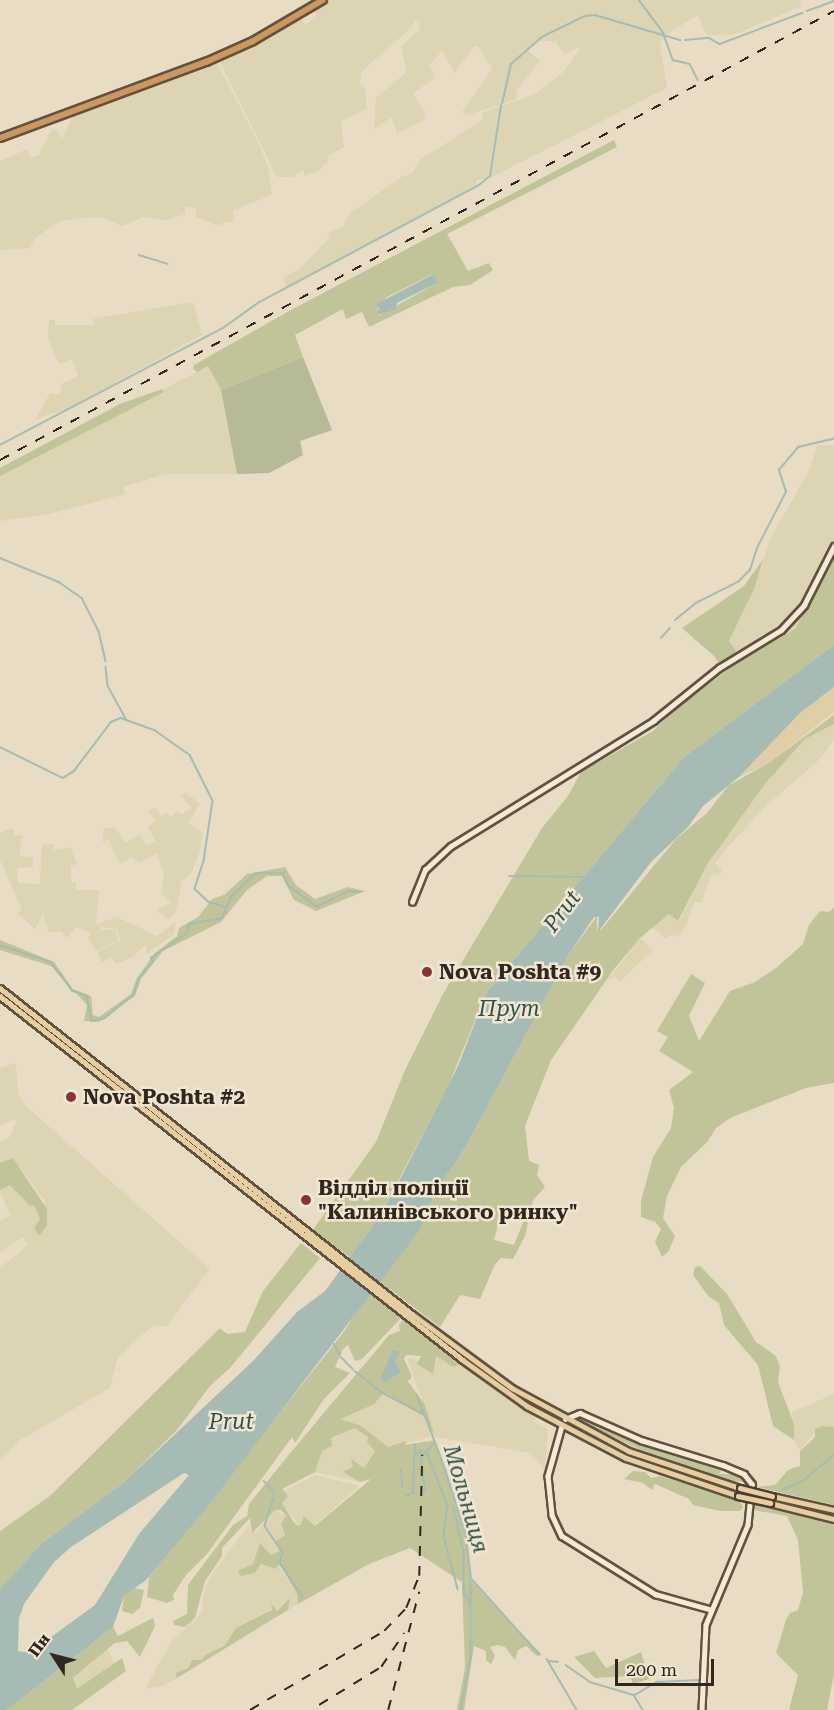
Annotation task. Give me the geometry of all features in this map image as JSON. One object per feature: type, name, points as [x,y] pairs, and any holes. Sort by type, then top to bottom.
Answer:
[{"type":"highway","points":[[0,138],[206,62],[253,41],[323,0]]},
{"type":"main road","points":[[0,988],[249,1190]]},
{"type":"main road","points":[[0,996],[409,1315],[562,1426],[626,1458],[738,1496],[834,1519]]},
{"type":"main road","points":[[510,1390],[629,1451],[737,1488],[834,1510]]},
{"type":"main road","points":[[626,1458],[629,1451]]},
{"type":"main road","points":[[732,1494],[737,1488]]},
{"type":"street","points":[[412,902],[421,877],[451,846],[653,721],[719,668],[781,630],[804,605],[834,546]]},
{"type":"street","points":[[565,1419],[580,1413],[669,1450],[720,1464],[744,1474],[752,1484],[748,1525],[709,1609],[703,1638],[702,1710]]},
{"type":"street","points":[[562,1426],[548,1476],[552,1515],[562,1536],[655,1593],[709,1609]]},
{"type":"shaded area","points":[[330,0],[799,0],[802,6],[735,34],[707,35],[698,15],[664,36],[660,44],[667,88],[492,177],[476,181],[477,185],[286,288],[284,277],[300,269],[328,239],[329,232],[342,227],[352,212],[403,176],[412,174],[421,159],[483,120],[482,113],[535,94],[562,73],[582,46],[564,54],[555,41],[540,41],[527,50],[540,61],[518,88],[515,100],[468,115],[462,112],[492,69],[478,46],[473,47],[455,73],[442,51],[429,65],[435,78],[413,93],[425,113],[424,120],[397,134],[392,117],[374,129],[376,98],[407,72],[401,46],[418,31],[420,22],[415,20],[411,28],[362,71],[359,86],[365,88],[367,109],[341,121],[344,147],[329,155],[327,163],[317,171],[305,176],[303,170],[293,177],[277,177],[220,61],[301,18],[305,25],[317,17],[314,10]]},
{"type":"shaded area","points":[[217,63],[259,144],[268,166],[272,195],[233,210],[234,222],[223,222],[220,226],[196,217],[196,209],[185,206],[185,214],[166,220],[144,217],[122,226],[101,217],[60,221],[35,238],[30,248],[0,250],[0,161],[27,149],[30,157],[39,155],[52,129],[56,129],[62,139],[73,116]]},
{"type":"shaded area","points":[[193,302],[202,335],[67,409],[36,419],[50,393],[60,395],[62,384],[78,376],[72,359],[59,364],[48,339],[49,320],[55,320],[55,325],[94,325],[93,319]]},
{"type":"shaded area","points":[[208,366],[221,390],[237,474],[165,474],[123,487],[125,494],[49,514],[0,521],[0,476]]},
{"type":"shaded area","points":[[817,445],[834,445],[834,558],[795,629],[743,660],[729,641],[755,587],[770,539],[810,469]]},
{"type":"shaded area","points":[[834,724],[834,740],[816,763],[769,803],[725,850],[715,863],[722,870],[718,875],[712,873],[701,903],[694,902],[686,926],[678,937],[672,934],[665,939],[652,927],[670,914],[678,921],[681,918],[708,863],[765,784],[805,739]]},
{"type":"shaded area","points":[[185,792],[200,804],[188,823],[202,832],[200,851],[192,872],[182,881],[176,911],[169,920],[156,910],[171,903],[161,893],[164,874],[157,853],[139,863],[131,857],[120,864],[109,840],[102,842],[104,829],[114,827],[126,843],[140,834],[146,845],[155,841],[148,827],[156,821],[148,811],[156,808],[161,816],[167,813],[171,817],[178,811],[181,815],[192,807],[181,796]]},
{"type":"shaded area","points":[[13,828],[15,836],[23,835],[19,856],[33,858],[33,867],[17,868],[18,883],[40,884],[42,845],[53,844],[54,850],[70,847],[77,864],[71,866],[71,882],[76,882],[76,890],[99,890],[96,922],[102,930],[115,929],[119,941],[96,950],[88,939],[91,933],[76,927],[67,938],[61,932],[49,932],[43,914],[35,929],[18,914],[22,910],[0,860],[0,833]]},
{"type":"shaded area","points":[[117,917],[157,936],[176,922],[173,935],[146,954],[146,944],[133,957],[115,964],[112,956],[102,963],[97,951],[121,941],[116,928],[103,928],[99,923]]},
{"type":"shaded area","points":[[640,938],[653,950],[620,981],[614,976],[605,984]]},
{"type":"shaded area","points":[[16,1063],[18,1094],[27,1107],[210,1269],[166,1327],[153,1325],[118,1357],[110,1388],[20,1440],[0,1459],[0,1268],[28,1245],[23,1237],[0,1253],[0,1221],[10,1216],[0,1190],[10,1185],[30,1206],[34,1204],[40,1220],[34,1229],[39,1236],[45,1201],[13,1158],[0,1163],[0,1143],[9,1138],[18,1118],[0,1125],[0,1068]]},
{"type":"shaded area","points":[[435,1356],[453,1367],[460,1364],[536,1416],[535,1422],[548,1430],[545,1469],[527,1452],[435,1437],[407,1358],[414,1358],[433,1373]]},
{"type":"shaded area","points":[[383,1394],[424,1416],[431,1437],[388,1447],[361,1426],[338,1420],[374,1404]]},
{"type":"shaded area","points":[[834,1394],[834,1427],[814,1433],[800,1451],[794,1440],[792,1412]]},
{"type":"shaded area","points":[[355,1428],[368,1437],[367,1442],[375,1450],[364,1469],[352,1464],[360,1482],[315,1472],[322,1451],[331,1438]]},
{"type":"shaded area","points":[[315,1475],[359,1486],[314,1526],[303,1522],[300,1526],[281,1503],[288,1496],[284,1491]]},
{"type":"shaded area","points":[[275,1510],[286,1516],[280,1568],[297,1594],[298,1604],[288,1610],[287,1601],[276,1611],[273,1604],[269,1612],[233,1631],[224,1646],[205,1655],[202,1660],[196,1659],[177,1678],[163,1686],[145,1689],[171,1642],[202,1613],[203,1596],[211,1575],[251,1522],[250,1531],[256,1532]]},
{"type":"shaded area","points":[[108,1649],[115,1667],[77,1689],[73,1679]]},
{"type":"green space","points":[[614,140],[617,147],[447,234],[468,271],[489,263],[493,270],[470,285],[453,287],[369,327],[362,312],[346,319],[343,309],[295,335],[303,357],[221,390],[208,366],[197,372],[193,369],[194,365],[289,311]],"holes":[[[433,274],[437,283],[378,316],[378,306],[387,297]]]},
{"type":"green space","points":[[303,357],[332,430],[300,441],[303,455],[269,473],[237,474],[221,390]]},
{"type":"green space","points":[[162,389],[164,392],[0,476],[0,468],[120,404]]},
{"type":"green space","points":[[834,558],[834,645],[684,757],[487,992],[448,1086],[376,1223],[350,1257],[312,1231],[376,1142],[405,1070],[443,994],[542,828],[568,796],[581,772],[653,731],[682,703],[725,672],[714,656],[682,628],[744,586],[763,559],[755,587],[729,641],[743,660],[795,629]]},
{"type":"green space","points":[[834,715],[834,724],[805,739],[765,784],[708,863],[678,921],[669,914],[640,938],[614,969],[551,1060],[525,1126],[529,1161],[539,1165],[537,1175],[545,1187],[533,1200],[525,1236],[513,1259],[501,1258],[495,1264],[480,1299],[460,1295],[440,1327],[379,1281],[420,1230],[435,1193],[466,1146],[569,954],[597,916],[597,929],[601,930],[676,839],[707,813],[728,786],[770,762]],"holes":[[[510,1209],[526,1215],[514,1245],[494,1240],[499,1221]]]},
{"type":"green space","points":[[285,867],[296,885],[315,899],[348,887],[365,891],[316,911],[294,900],[282,876],[267,876],[247,890],[221,922],[163,951],[141,979],[135,996],[99,1022],[84,1021],[87,1005],[51,966],[0,950],[0,940],[54,962],[73,989],[91,996],[93,1015],[99,1017],[131,994],[136,980],[154,954],[177,936],[179,928],[198,917],[212,899],[224,895],[247,874]]},
{"type":"green space","points":[[834,908],[834,1083],[806,1088],[730,1118],[716,1128],[708,1141],[681,1167],[667,1196],[663,1218],[675,1236],[668,1252],[662,1257],[655,1242],[661,1229],[655,1222],[641,1217],[641,1201],[653,1157],[671,1128],[674,1108],[669,1090],[693,1072],[659,1051],[668,1037],[657,1031],[691,974],[705,983],[689,1016],[699,1041],[730,991],[755,982],[776,968],[803,944],[809,925],[820,911],[829,912]]},
{"type":"green space","points":[[13,1158],[47,1209],[47,1225],[39,1236],[34,1228],[40,1219],[34,1205],[30,1206],[10,1185],[0,1190],[0,1163]]},
{"type":"green space","points":[[301,1243],[320,1258],[230,1368],[210,1386],[177,1430],[123,1483],[41,1544],[0,1589],[0,1531],[50,1496],[220,1328],[227,1334],[245,1332],[263,1291]]},
{"type":"green space","points":[[700,1266],[727,1294],[756,1342],[776,1356],[780,1367],[778,1382],[794,1424],[794,1440],[773,1426],[758,1365],[724,1325],[719,1303],[709,1297],[693,1275],[695,1267]]},
{"type":"green space","points":[[370,1291],[402,1317],[362,1359],[355,1361],[348,1345],[343,1349],[335,1367],[350,1373],[324,1399],[295,1443],[292,1437],[207,1554],[186,1575],[173,1595],[174,1600],[167,1603],[147,1597],[149,1577],[343,1333]]},
{"type":"green space","points":[[404,1318],[460,1364],[453,1367],[436,1356],[433,1374],[417,1364],[421,1356],[406,1355],[404,1359],[411,1374],[411,1380],[407,1380],[425,1405],[435,1437],[424,1416],[383,1394],[374,1404],[341,1419],[361,1426],[388,1447],[406,1441],[405,1445],[435,1440],[466,1533],[470,1579],[541,1654],[537,1656],[526,1646],[518,1650],[515,1660],[505,1647],[498,1645],[490,1647],[495,1656],[491,1664],[486,1660],[486,1651],[474,1646],[464,1710],[457,1710],[465,1668],[462,1582],[410,1548],[369,1564],[298,1604],[297,1594],[279,1563],[276,1569],[261,1564],[255,1573],[240,1576],[238,1571],[253,1564],[260,1543],[271,1555],[280,1551],[276,1541],[285,1535],[281,1524],[286,1516],[281,1510],[275,1510],[252,1533],[250,1518],[222,1548],[222,1556],[205,1581],[195,1618],[185,1627],[174,1625],[173,1621],[187,1614],[188,1585],[233,1525],[247,1516],[249,1504],[389,1335],[400,1331],[399,1325]],"holes":[[[355,1428],[368,1437],[367,1442],[375,1451],[364,1468],[351,1459],[353,1467],[343,1472],[360,1482],[371,1479],[315,1526],[304,1516],[300,1526],[295,1524],[282,1503],[288,1496],[282,1489],[315,1472],[322,1451],[332,1446],[331,1438]]]},
{"type":"green space","points":[[577,1416],[630,1439],[723,1467],[719,1474],[734,1474],[746,1482],[731,1481],[641,1450],[573,1418]]},
{"type":"green space","points":[[823,1426],[834,1427],[834,1505],[757,1487],[775,1485],[788,1470],[800,1466],[800,1451],[815,1437],[815,1429]]},
{"type":"green space","points":[[633,1471],[645,1472],[651,1478],[660,1476],[739,1500],[743,1507],[740,1511],[720,1511],[693,1505],[689,1499],[655,1484],[652,1490],[643,1483],[624,1479]]},
{"type":"green space","points":[[756,1501],[834,1521],[834,1674],[827,1710],[789,1710],[798,1675],[776,1653],[786,1620],[790,1613],[798,1610],[803,1592],[798,1540],[787,1516],[753,1510]]},
{"type":"green space","points":[[135,1588],[144,1590],[140,1608],[132,1614],[122,1611],[124,1596]]},
{"type":"green space","points":[[290,1598],[288,1610],[177,1678],[176,1673],[188,1668],[192,1660],[202,1660],[205,1655],[224,1646],[236,1628],[272,1610],[271,1603],[277,1611]]},
{"type":"green space","points":[[153,1618],[155,1626],[140,1657],[127,1641],[115,1643],[73,1678],[77,1689],[122,1658],[126,1671],[72,1710],[7,1710],[113,1627],[118,1636]]},
{"type":"green space","points":[[594,1651],[606,1668],[641,1652],[649,1679],[633,1684],[630,1676],[595,1678],[574,1657]]},
{"type":"sand","points":[[834,687],[834,712],[770,762],[739,777],[800,713]]},
{"type":"water","points":[[434,274],[437,283],[397,303],[396,309],[377,315],[379,308],[376,306],[380,302]]},
{"type":"water","points":[[834,645],[834,687],[800,713],[739,777],[703,806],[688,827],[651,862],[598,932],[599,917],[594,917],[569,954],[466,1146],[435,1193],[420,1230],[208,1506],[146,1580],[124,1596],[113,1627],[7,1710],[0,1710],[0,1589],[41,1544],[123,1483],[253,1361],[297,1312],[325,1291],[375,1223],[394,1191],[458,1066],[487,992],[684,757]],"holes":[[[184,1473],[189,1475],[139,1534],[95,1605],[47,1640],[24,1652],[18,1651],[19,1618],[24,1604],[54,1562],[71,1547]]]},
{"type":"water","points":[[393,1350],[399,1352],[395,1363],[401,1372],[384,1383],[380,1379]]},
{"type":"waterway","points":[[639,0],[663,32],[673,60],[690,64],[698,80]]},
{"type":"waterway","points":[[807,11],[834,1]]},
{"type":"waterway","points":[[685,40],[709,38],[720,44],[802,13]]},
{"type":"waterway","points":[[502,104],[511,64],[542,37],[585,16],[595,15],[680,40]]},
{"type":"waterway","points":[[0,445],[223,328],[258,303],[479,185],[490,176],[501,106]]},
{"type":"waterway","points":[[139,255],[168,264]]},
{"type":"waterway","points":[[675,620],[696,603],[738,582],[750,570],[757,548],[786,492],[779,470],[798,447],[834,439]]},
{"type":"waterway","points":[[0,558],[59,582],[82,598],[99,631],[106,661]]},
{"type":"waterway","points":[[661,638],[670,628]]},
{"type":"waterway","points":[[106,667],[108,686],[126,718]]},
{"type":"waterway","points":[[0,747],[63,778],[74,771],[111,722],[121,718],[156,731],[190,755],[213,801],[204,861],[195,889],[209,902],[225,907]]},
{"type":"waterway","points":[[0,945],[51,962],[73,991],[87,996],[92,1021],[105,1018],[134,994],[138,979],[153,962],[151,958],[187,933],[189,924],[222,918],[232,896],[256,873],[283,873],[288,885],[317,907],[349,891],[360,892]]},
{"type":"waterway","name":"Prut","points":[[509,876],[586,877]]},
{"type":"waterway","name":"Мольниця","points":[[334,1344],[340,1354]]},
{"type":"waterway","name":"Мольниця","points":[[341,1357],[353,1369]]},
{"type":"waterway","name":"Мольниця","points":[[355,1371],[381,1392],[425,1415],[466,1534],[471,1575],[471,1657],[461,1710]]},
{"type":"waterway","points":[[417,1394],[424,1414]]},
{"type":"waterway","points":[[424,1454],[435,1442]]},
{"type":"waterway","points":[[415,1445],[415,1455]]},
{"type":"waterway","points":[[406,1496],[413,1493],[414,1456],[421,1451],[425,1491]]},
{"type":"waterway","points":[[427,1452],[448,1506],[444,1536],[458,1589]]},
{"type":"waterway","points":[[782,1490],[804,1480],[834,1455]]},
{"type":"waterway","points":[[401,1470],[403,1487]]},
{"type":"waterway","points":[[264,1481],[274,1491],[274,1495]]},
{"type":"waterway","points":[[274,1498],[265,1526],[283,1553],[280,1563],[303,1597]]},
{"type":"waterway","points":[[454,1509],[464,1552],[464,1593],[470,1602]]},
{"type":"waterway","points":[[471,1578],[540,1655]]},
{"type":"waterway","points":[[547,1659],[577,1710]]},
{"type":"waterway","points":[[550,1661],[558,1662]]},
{"type":"waterway","points":[[566,1665],[590,1682],[634,1695],[643,1710]]},
{"type":"waterway","points":[[635,1695],[657,1682],[699,1680]]},
{"type":"railway","points":[[0,460],[834,11]]},
{"type":"railway","points":[[250,1710],[384,1631],[406,1608],[419,1576],[422,1455]]},
{"type":"railway","points":[[388,1710],[419,1592]]},
{"type":"railway","points":[[319,1705],[381,1667],[404,1633]]},
{"type":"place","name":"Nova Poshta #9","points":[[427,972]]},
{"type":"place","name":"Nova Poshta #2","points":[[71,1097]]},
{"type":"place","name":"Відділ поліції \"Калинівського ринку\"","points":[[306,1200]]},
{"type":"water label","name":"Прут","points":[[509,1009]]}]
